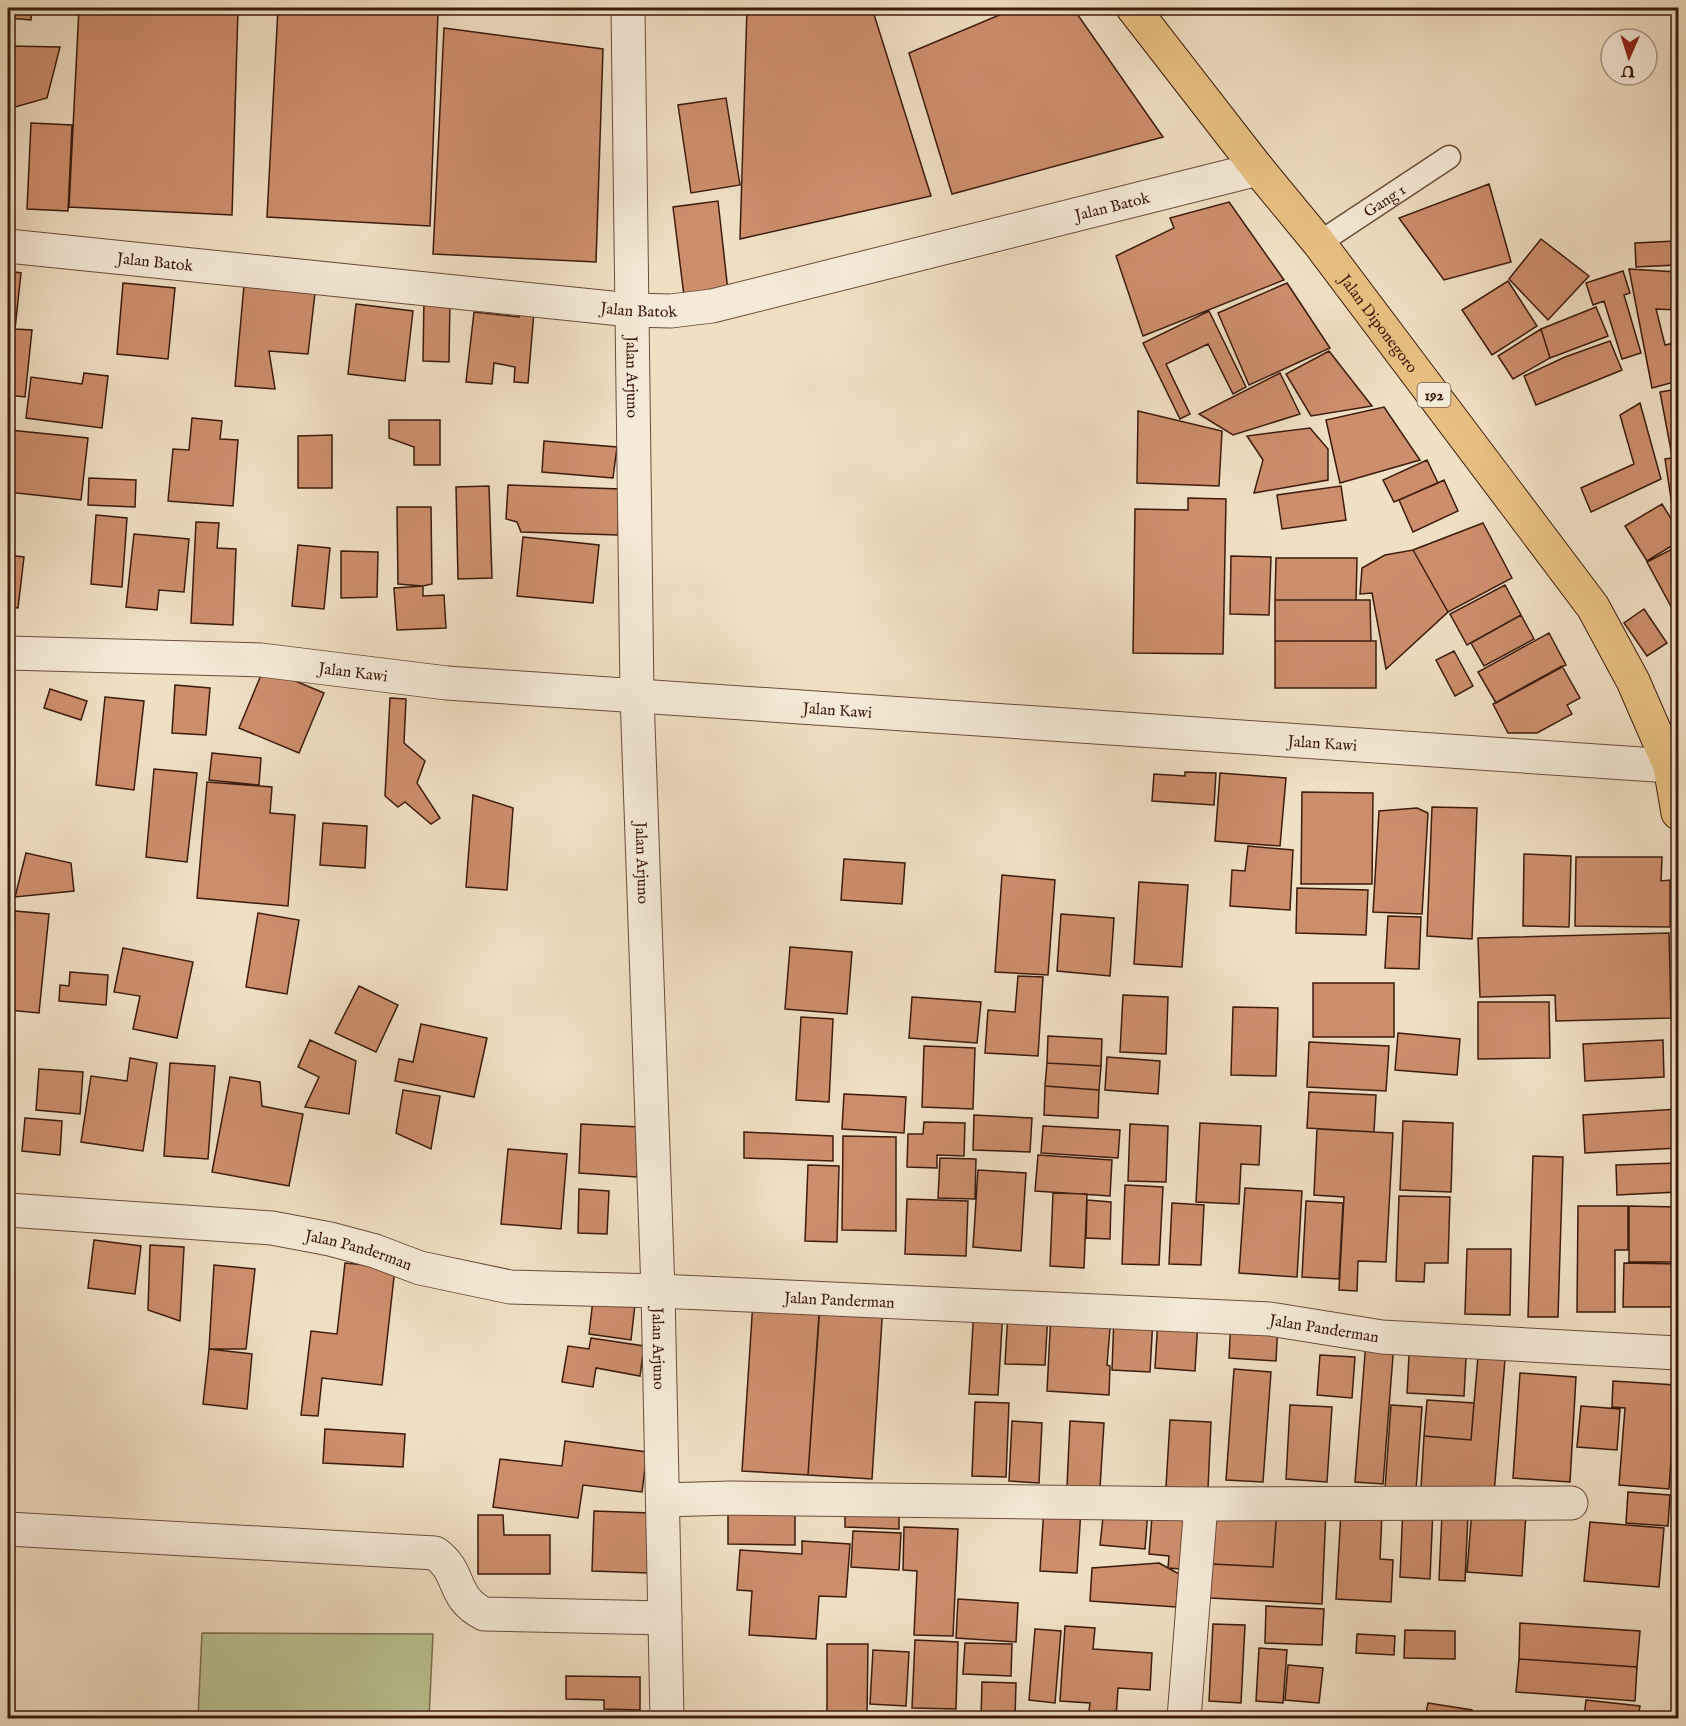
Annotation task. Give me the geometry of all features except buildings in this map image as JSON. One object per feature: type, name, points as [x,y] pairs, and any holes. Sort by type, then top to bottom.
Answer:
[{"type":"main road","name":"Jalan Diponegoro","points":[[1133,8],[1258,169],[1319,243],[1593,607],[1633,681],[1670,766],[1678,813]]},
{"type":"street","name":"Jalan Arjuno","points":[[628,8],[637,695],[658,1291],[667,1719]]},
{"type":"street","name":"Jalan Batok","points":[[8,246],[631,310],[671,311],[712,306],[1258,169]]},
{"type":"street","name":"Jalan Kawi","points":[[8,653],[261,660],[447,683],[1670,766]]},
{"type":"street","name":"Jalan Panderman","points":[[8,1210],[272,1228],[330,1239],[375,1251],[420,1268],[510,1287],[658,1291],[1270,1319],[1382,1337],[1678,1353]]},
{"type":"street","points":[[663,1500],[731,1498],[1201,1504],[1571,1503]]},
{"type":"street","points":[[1184,1719],[1201,1504]]},
{"type":"street","points":[[8,1529],[435,1553],[449,1565],[464,1601],[484,1614],[665,1618]]},
{"type":"lane","name":"Gang 1","points":[[1319,243],[1449,157]]},
{"type":"green space","points":[[202,1633],[433,1634],[429,1718],[198,1718]]}]
